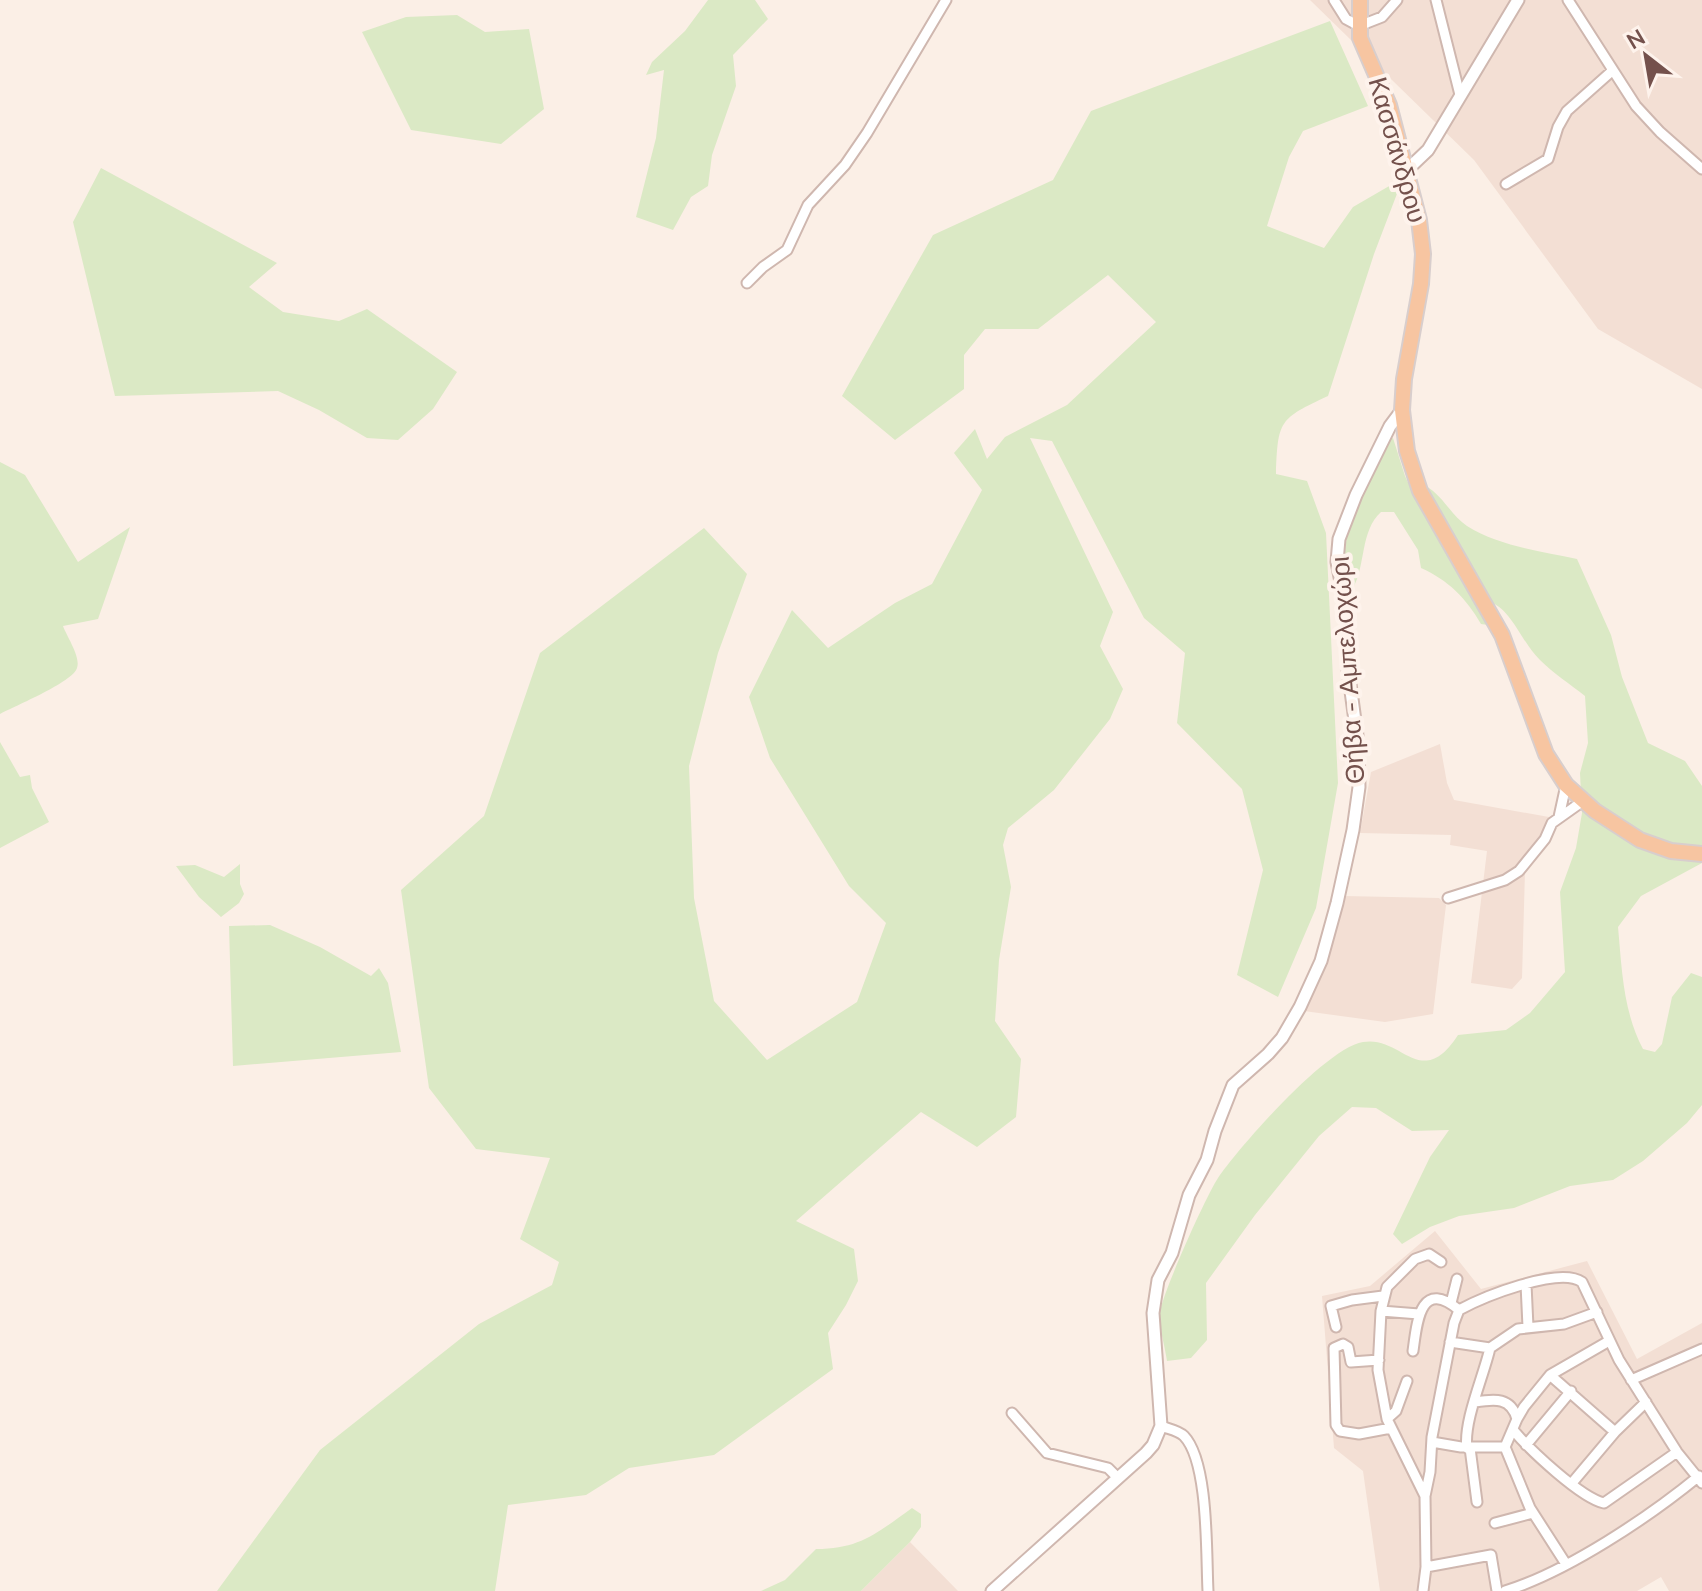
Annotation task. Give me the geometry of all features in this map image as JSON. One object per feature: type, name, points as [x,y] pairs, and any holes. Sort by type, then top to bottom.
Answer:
[{"type":"main road","points":[[1353,22],[1360,0]]},
{"type":"main road","name":"Κασσάνδρου","points":[[1353,22],[1389,105],[1419,220],[1423,254],[1402,410],[1407,451],[1420,491],[1502,635],[1546,754],[1566,785],[1583,801],[1640,840],[1671,851],[1702,854]]},
{"type":"street","points":[[747,283],[787,250],[808,205],[845,165],[867,133],[946,0]]},
{"type":"street","name":"Κασσάνδρου","points":[[1334,0],[1353,22]]},
{"type":"street","points":[[1353,22],[1375,22],[1397,0]]},
{"type":"street","points":[[1436,0],[1460,95]]},
{"type":"street","points":[[1408,169],[1428,150],[1518,0]]},
{"type":"street","points":[[1568,0],[1612,71],[1646,118],[1701,167]]},
{"type":"street","points":[[1506,184],[1548,159],[1558,127],[1567,111],[1612,71]]},
{"type":"street","name":"Θήβα - Αμπελοχώρι","points":[[1161,1426],[1153,1313],[1158,1280],[1172,1253],[1189,1195],[1207,1160],[1233,1085],[1282,1038],[1300,1007],[1321,961],[1337,903],[1359,787],[1358,743],[1348,669],[1346,607],[1337,562],[1339,539],[1356,495],[1390,426],[1402,410]]},
{"type":"street","points":[[1558,818],[1566,785]]},
{"type":"street","points":[[1448,898],[1505,880],[1519,871],[1558,818],[1583,801]]},
{"type":"street","points":[[1425,1496],[1389,1423],[1380,1384],[1381,1311],[1383,1296],[1395,1277],[1415,1259],[1429,1254],[1441,1262]]},
{"type":"street","points":[[1413,1351],[1419,1314],[1425,1302],[1432,1299],[1455,1307],[1545,1279],[1576,1277],[1586,1288],[1609,1341],[1631,1380],[1677,1452],[1700,1478],[1654,1511],[1566,1564],[1525,1585],[1505,1591]]},
{"type":"street","points":[[1423,1591],[1426,1567],[1425,1496],[1457,1279]]},
{"type":"street","points":[[1526,1284],[1528,1327]]},
{"type":"street","points":[[1336,1327],[1331,1306],[1383,1296]]},
{"type":"street","points":[[1381,1311],[1419,1314]]},
{"type":"street","points":[[1477,1502],[1465,1437],[1490,1348],[1518,1329],[1564,1324],[1597,1312]]},
{"type":"street","points":[[1566,1564],[1533,1513],[1505,1447],[1524,1407],[1550,1375],[1609,1341]]},
{"type":"street","points":[[1450,1342],[1490,1348]]},
{"type":"street","points":[[1379,1360],[1351,1362],[1348,1347],[1343,1344],[1334,1348],[1336,1425],[1340,1431],[1359,1434],[1389,1423],[1407,1381]]},
{"type":"street","points":[[1631,1380],[1702,1349]]},
{"type":"street","points":[[1550,1375],[1615,1432]]},
{"type":"street","points":[[1526,1445],[1571,1391]]},
{"type":"street","points":[[1475,1402],[1507,1402],[1514,1408],[1517,1419]]},
{"type":"street","points":[[1572,1483],[1615,1432],[1646,1402]]},
{"type":"street","points":[[1012,1413],[1047,1453],[1108,1468],[1117,1477]]},
{"type":"street","points":[[992,1591],[1153,1445],[1161,1426],[1184,1436],[1196,1462],[1203,1501],[1208,1591]]},
{"type":"street","points":[[1514,1431],[1526,1445],[1572,1483],[1594,1500],[1604,1503],[1677,1452]]},
{"type":"street","points":[[1432,1442],[1469,1448],[1505,1447]]},
{"type":"street","points":[[1495,1523],[1533,1513]]},
{"type":"street","points":[[1426,1567],[1491,1555],[1497,1591]]},
{"type":"shaded area","points":[[1310,0],[1702,0],[1702,389],[1598,329],[1474,160]]},
{"type":"shaded area","points":[[1440,744],[1447,783],[1454,800],[1549,817],[1525,871],[1522,978],[1512,989],[1471,983],[1487,851],[1450,845],[1451,835],[1360,833],[1371,772]]},
{"type":"shaded area","points":[[1344,896],[1439,898],[1446,905],[1433,1014],[1385,1022],[1304,1011],[1328,955]]},
{"type":"shaded area","points":[[1435,1231],[1481,1289],[1587,1261],[1637,1359],[1702,1323],[1702,1591],[1669,1591],[1661,1577],[1637,1591],[1380,1591],[1363,1471],[1334,1448],[1322,1296],[1370,1286]]},
{"type":"shaded area","points":[[910,1542],[958,1591],[861,1591]]},
{"type":"green space","points":[[708,0],[755,0],[768,19],[733,55],[736,86],[712,155],[708,186],[691,197],[673,230],[636,217],[656,138],[664,70],[646,75],[652,62],[685,31]]},
{"type":"green space","points":[[457,15],[485,32],[529,29],[544,109],[501,144],[411,130],[362,32],[406,17]]},
{"type":"green space","points":[[1330,21],[1368,106],[1303,131],[1289,157],[1267,226],[1324,248],[1353,207],[1403,178],[1374,254],[1328,396],[1299,410],[1284,423],[1278,442],[1276,474],[1307,481],[1326,533],[1338,783],[1316,908],[1278,997],[1237,975],[1263,870],[1242,789],[1177,723],[1185,653],[1144,618],[1052,441],[1030,438],[1113,612],[1100,646],[1123,689],[1110,719],[1054,790],[1008,828],[1003,845],[1011,887],[999,960],[995,1021],[1021,1059],[1016,1117],[977,1147],[921,1112],[796,1221],[854,1249],[858,1281],[828,1333],[833,1369],[714,1455],[629,1468],[586,1495],[508,1505],[495,1591],[217,1591],[320,1450],[479,1324],[552,1285],[559,1262],[520,1239],[550,1158],[476,1149],[429,1088],[401,890],[484,816],[540,653],[704,528],[747,574],[718,653],[689,766],[694,898],[714,1001],[767,1060],[857,1002],[886,923],[849,886],[770,758],[749,697],[792,610],[828,648],[895,603],[932,584],[982,490],[954,453],[975,429],[987,459],[1005,437],[1067,405],[1156,322],[1108,275],[1038,329],[985,329],[964,355],[964,389],[895,440],[842,396],[933,235],[1053,180],[1091,111]]},
{"type":"green space","points":[[101,168],[277,263],[249,287],[283,312],[339,321],[367,309],[457,372],[433,409],[398,440],[367,438],[278,391],[115,396],[73,222]]},
{"type":"green space","points":[[1393,438],[1415,497],[1469,585],[1488,625],[1481,624],[1463,598],[1448,584],[1421,568],[1418,550],[1394,512],[1381,512],[1374,520],[1366,538],[1357,579],[1353,588],[1347,586],[1344,567],[1349,529],[1363,492],[1389,440]]},
{"type":"green space","points":[[0,462],[25,475],[78,562],[130,527],[98,619],[63,626],[77,658],[77,668],[73,674],[55,687],[0,714]]},
{"type":"green space","points":[[1426,486],[1461,522],[1479,533],[1520,547],[1577,559],[1611,635],[1622,677],[1648,743],[1685,761],[1702,786],[1702,863],[1641,896],[1618,927],[1627,1005],[1643,1049],[1655,1052],[1662,1044],[1672,997],[1691,973],[1702,977],[1702,1105],[1687,1123],[1643,1161],[1613,1180],[1570,1186],[1514,1208],[1459,1216],[1430,1227],[1402,1244],[1393,1234],[1430,1157],[1449,1130],[1412,1131],[1376,1108],[1352,1107],[1319,1136],[1255,1215],[1206,1283],[1207,1340],[1191,1358],[1167,1361],[1161,1331],[1162,1303],[1195,1223],[1218,1178],[1285,1100],[1328,1061],[1363,1042],[1377,1042],[1422,1060],[1433,1059],[1445,1051],[1458,1035],[1506,1030],[1530,1013],[1565,972],[1560,892],[1576,848],[1582,813],[1580,773],[1588,743],[1585,696],[1540,660],[1511,620],[1491,602],[1429,499]]},
{"type":"green space","points":[[0,742],[20,777],[30,775],[32,788],[49,822],[0,848]]},
{"type":"green space","points":[[240,864],[240,884],[244,894],[239,903],[221,917],[199,897],[176,866],[195,865],[224,877]]},
{"type":"green space","points":[[270,925],[320,947],[371,976],[379,968],[388,983],[401,1052],[233,1066],[229,926]]},
{"type":"green space","points":[[912,1508],[921,1514],[921,1527],[861,1591],[761,1591],[785,1580],[816,1549],[856,1543]]}]
